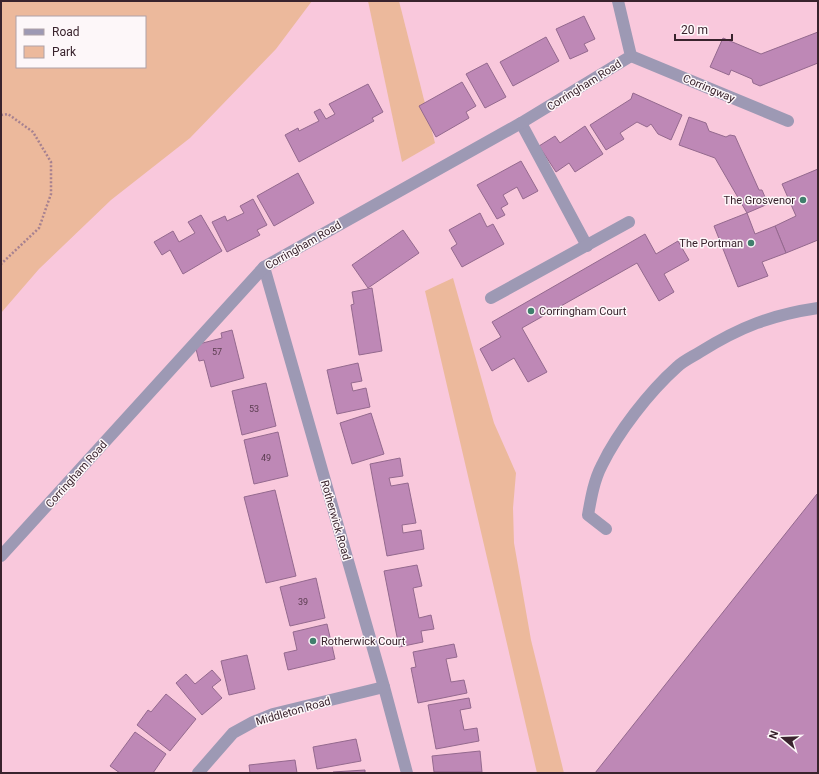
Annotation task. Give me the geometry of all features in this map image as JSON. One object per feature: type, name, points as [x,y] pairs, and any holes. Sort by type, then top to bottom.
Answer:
[{"type":"street","name":"Corringham Road","points":[[1,556],[264,267],[521,123],[631,56],[618,1]]},
{"type":"street","name":"Corringway","points":[[631,56],[788,121]]},
{"type":"street","points":[[521,123],[587,246]]},
{"type":"street","points":[[491,298],[629,222]]},
{"type":"street","name":"Rotherwick Road","points":[[264,267],[384,687],[407,773]]},
{"type":"street","points":[[606,529],[588,515],[592,494],[601,466],[629,423],[652,393],[678,366],[713,344],[759,321],[776,316],[818,308]]},
{"type":"street","name":"Middleton Road","points":[[198,773],[233,732],[253,722],[273,714],[384,687]]},
{"type":"path","points":[[1,114],[8,114],[33,132],[52,162],[51,194],[39,228],[1,264]]},
{"type":"green space","points":[[1,1],[312,1],[276,49],[190,138],[111,200],[39,269],[1,313]]},
{"type":"green space","points":[[368,1],[399,1],[435,143],[402,162]]},
{"type":"green space","points":[[453,278],[494,423],[516,473],[513,508],[514,543],[531,640],[564,773],[537,773],[425,291]]},
{"type":"building","points":[[584,16],[595,39],[584,44],[588,51],[570,59],[556,29]]},
{"type":"building","points":[[818,32],[818,63],[760,86],[753,83],[752,79],[731,70],[729,75],[710,67],[723,38],[761,54]]},
{"type":"building","points":[[546,37],[559,61],[513,86],[500,62]]},
{"type":"building","points":[[487,63],[506,97],[485,108],[466,74]]},
{"type":"building","points":[[462,82],[476,106],[466,112],[469,118],[436,137],[419,106]]},
{"type":"building","points":[[368,84],[383,112],[372,118],[374,121],[299,162],[285,135],[298,128],[299,131],[319,121],[314,112],[320,109],[326,119],[335,114],[329,104]]},
{"type":"building","points":[[633,93],[682,115],[671,140],[658,134],[651,124],[647,127],[637,122],[620,133],[624,139],[606,150],[590,125],[631,99]]},
{"type":"building","points":[[689,117],[706,123],[709,131],[726,137],[730,135],[735,136],[759,190],[762,190],[768,204],[747,213],[715,158],[679,145]]},
{"type":"building","points":[[585,126],[603,154],[575,172],[569,163],[556,172],[539,146],[555,136],[560,143]]},
{"type":"building","points":[[521,161],[538,191],[523,199],[517,187],[503,195],[508,204],[501,208],[505,215],[497,219],[477,185]]},
{"type":"building","name":"The Grosvenor","points":[[818,169],[818,240],[786,253],[775,226],[796,216],[782,184]]},
{"type":"building","points":[[298,173],[314,203],[274,226],[257,196]]},
{"type":"building","points":[[253,199],[267,225],[257,230],[260,235],[227,252],[212,222],[225,216],[227,221],[244,213],[240,206]]},
{"type":"building","points":[[480,213],[487,227],[493,224],[504,244],[462,267],[451,248],[457,244],[449,230]]},
{"type":"building","name":"The Portman","points":[[747,213],[755,234],[775,226],[786,253],[762,262],[768,276],[738,287],[714,226]]},
{"type":"building","points":[[201,215],[222,251],[183,274],[170,250],[162,255],[154,242],[173,231],[179,242],[195,233],[188,222]]},
{"type":"building","points":[[403,230],[419,253],[368,288],[352,265]]},
{"type":"building","name":"Corringham Court","points":[[645,234],[656,254],[678,241],[689,260],[664,274],[674,292],[659,301],[637,263],[522,328],[547,372],[528,382],[514,358],[492,371],[480,349],[501,337],[492,322]]},
{"type":"building","points":[[372,288],[382,351],[359,355],[351,305],[354,304],[352,292]]},
{"type":"building","points":[[232,330],[244,378],[211,387],[204,360],[199,361],[195,345],[222,338],[221,333]]},
{"type":"building","points":[[358,363],[362,381],[351,383],[353,391],[366,388],[370,407],[337,414],[327,370]]},
{"type":"building","points":[[266,383],[276,426],[242,435],[232,391]]},
{"type":"building","points":[[371,413],[384,454],[352,464],[340,423]]},
{"type":"building","points":[[278,432],[288,476],[254,484],[244,440]]},
{"type":"building","points":[[400,458],[403,476],[389,478],[391,486],[408,483],[416,523],[402,525],[403,533],[421,530],[424,549],[387,556],[370,464]]},
{"type":"building","points":[[275,490],[296,576],[266,583],[244,497]]},
{"type":"building","points":[[817,494],[818,773],[595,773]]},
{"type":"building","points":[[417,565],[422,586],[413,588],[419,618],[431,615],[434,629],[421,631],[423,642],[399,647],[384,571]]},
{"type":"building","points":[[316,578],[325,618],[290,626],[280,587]]},
{"type":"building","name":"Rotherwick Court","points":[[327,624],[335,659],[288,670],[284,653],[297,650],[293,632]]},
{"type":"building","points":[[454,644],[457,657],[446,659],[451,682],[464,680],[467,693],[418,703],[411,668],[416,667],[413,652]]},
{"type":"building","points":[[247,655],[255,689],[229,695],[221,661]]},
{"type":"building","points":[[212,670],[221,680],[212,687],[222,698],[202,715],[176,683],[186,674],[195,684]]},
{"type":"building","points":[[166,694],[196,719],[170,751],[137,725],[148,710],[151,712]]},
{"type":"building","points":[[469,698],[471,708],[460,710],[464,730],[477,728],[479,741],[436,749],[428,705]]},
{"type":"building","points":[[135,732],[166,754],[153,773],[120,773],[110,766]]},
{"type":"building","points":[[356,739],[361,761],[317,769],[313,747]]},
{"type":"building","points":[[480,751],[482,772],[434,772],[432,756]]},
{"type":"building","points":[[295,760],[297,773],[250,773],[249,765]]},
{"type":"building","points":[[365,770],[365,773],[333,773],[333,772]]},
{"type":"place","name":"The Grosvenor","points":[[803,200]]},
{"type":"place","name":"The Portman","points":[[751,243]]},
{"type":"place","name":"Corringham Court","points":[[531,311]]},
{"type":"place","name":"Rotherwick Court","points":[[313,641]]}]
